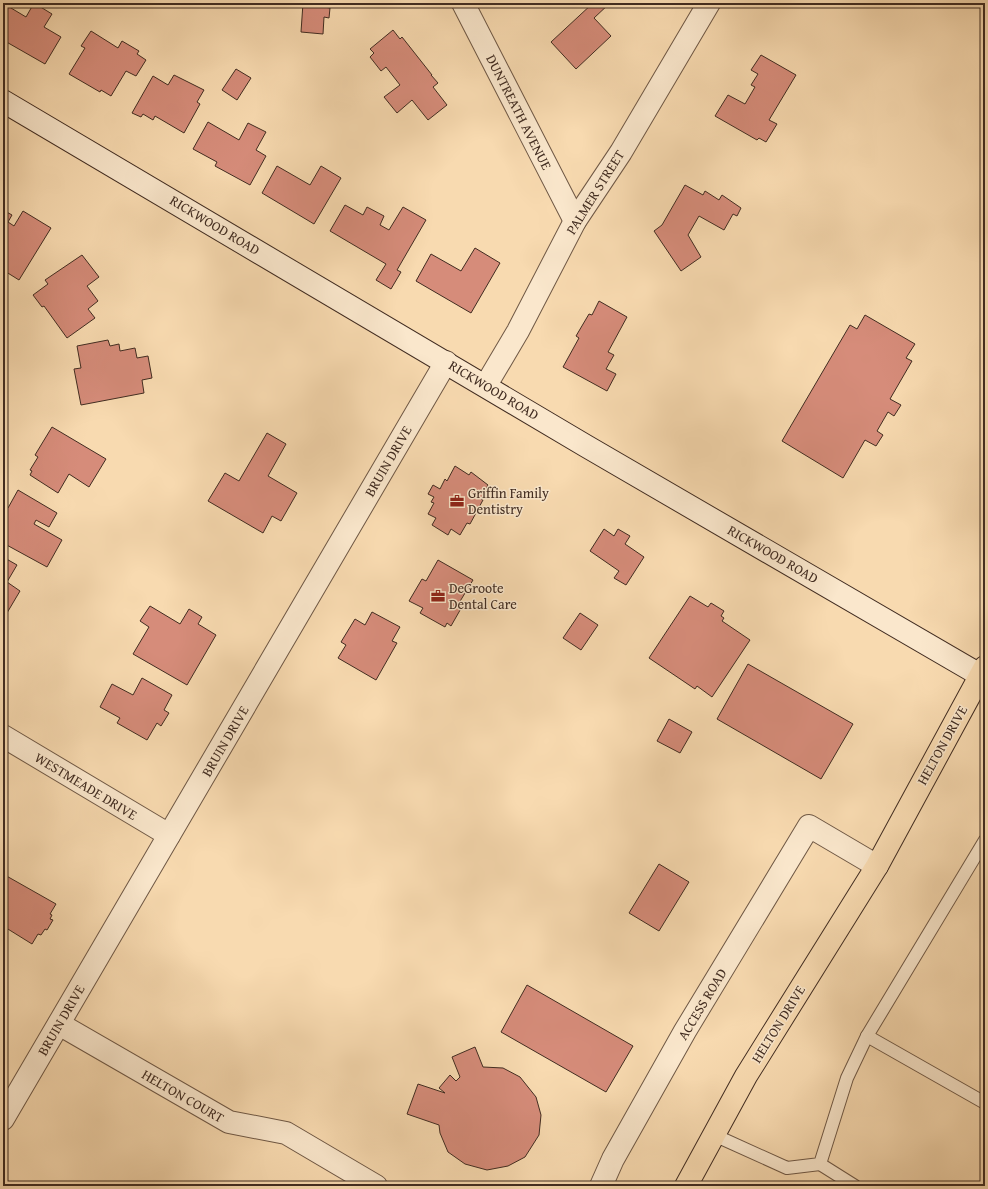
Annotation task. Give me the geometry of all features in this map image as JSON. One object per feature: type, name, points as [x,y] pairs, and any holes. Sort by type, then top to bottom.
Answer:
[{"type":"main road","name":"HELTON DRIVE","points":[[686,1186],[746,1076],[877,866],[984,673]]},
{"type":"street","name":"DUNTREATH AVENUE","points":[[463,3],[575,220]]},
{"type":"street","name":"PALMER STREET","points":[[486,385],[518,331],[575,220],[621,152],[709,3]]},
{"type":"street","name":"RICKWOOD ROAD","points":[[3,101],[486,385],[593,450],[984,673]]},
{"type":"street","name":"BRUIN DRIVE","points":[[3,1120],[446,362]]},
{"type":"street","name":"WESTMEADE DRIVE","points":[[3,736],[169,835]]},
{"type":"street","name":"ACCESS ROAD","points":[[601,1186],[613,1159],[685,1031],[809,826],[877,866]]},
{"type":"street","name":"HELTON COURT","points":[[59,1024],[229,1122],[286,1134],[376,1186]]},
{"type":"lane","points":[[820,1164],[847,1078],[867,1036],[985,840]]},
{"type":"lane","points":[[867,1036],[985,1102]]},
{"type":"lane","points":[[714,1135],[787,1168],[820,1164],[855,1186]]},
{"type":"building","points":[[34,3],[52,14],[44,27],[61,37],[45,64],[3,40],[3,9],[6,5],[26,17]]},
{"type":"building","points":[[303,3],[324,3],[324,7],[330,8],[329,18],[324,17],[323,34],[301,32]]},
{"type":"building","points":[[593,3],[610,3],[594,18],[611,36],[576,69],[551,42]]},
{"type":"building","points":[[393,30],[400,39],[402,37],[438,83],[433,87],[447,105],[428,120],[412,100],[397,113],[384,97],[400,85],[386,67],[381,71],[370,57],[374,53],[370,49]]},
{"type":"building","points":[[91,31],[118,48],[122,41],[139,51],[137,54],[146,60],[136,76],[126,71],[111,96],[101,90],[100,92],[69,74],[85,48],[81,46]]},
{"type":"building","points":[[761,55],[796,75],[769,120],[777,124],[766,142],[759,138],[757,140],[715,116],[728,95],[745,104],[755,87],[751,85],[758,74],[751,70]]},
{"type":"building","points":[[236,69],[251,78],[237,100],[222,90]]},
{"type":"building","points":[[174,75],[204,90],[197,102],[200,104],[184,133],[155,116],[153,120],[143,114],[141,117],[132,113],[153,76],[168,85]]},
{"type":"building","points":[[208,122],[239,140],[248,123],[266,132],[256,150],[266,156],[250,185],[215,166],[217,162],[193,149]]},
{"type":"building","points":[[277,166],[310,185],[321,166],[341,178],[314,224],[262,193]]},
{"type":"building","points":[[685,185],[703,195],[705,191],[719,200],[722,195],[741,208],[737,216],[733,214],[724,230],[699,216],[688,235],[701,257],[681,271],[654,231],[662,225]]},
{"type":"building","points":[[345,205],[363,215],[367,207],[384,216],[380,225],[389,230],[403,207],[426,220],[397,270],[401,272],[391,289],[376,280],[386,264],[330,231]]},
{"type":"building","points":[[3,210],[12,215],[8,222],[14,226],[23,211],[51,228],[19,280],[3,270]]},
{"type":"building","points":[[475,248],[500,263],[471,313],[416,281],[431,254],[461,271]]},
{"type":"building","points":[[82,255],[99,277],[87,286],[98,301],[88,309],[95,318],[67,338],[44,306],[42,307],[33,295],[48,284],[45,280]]},
{"type":"building","points":[[599,301],[627,317],[608,352],[614,355],[606,369],[616,374],[607,391],[563,367],[579,338],[576,336],[589,314],[592,315]]},
{"type":"building","points":[[865,315],[915,344],[906,358],[912,361],[890,399],[901,405],[894,416],[888,412],[877,431],[883,435],[876,446],[865,440],[843,478],[782,441],[850,325],[857,329]]},
{"type":"building","points":[[108,340],[110,346],[119,344],[120,351],[135,348],[137,358],[148,356],[152,378],[142,380],[144,393],[81,405],[74,369],[81,368],[77,346]]},
{"type":"building","points":[[52,427],[106,459],[89,487],[69,474],[58,493],[30,475],[32,471],[30,470],[38,457],[35,455]]},
{"type":"building","points":[[267,433],[286,444],[268,476],[297,493],[281,521],[272,516],[263,533],[208,501],[225,473],[239,481]]},
{"type":"building","name":"Griffin Family Dentistry","points":[[455,466],[469,475],[471,472],[488,485],[481,499],[483,500],[470,524],[467,523],[460,535],[451,529],[448,535],[432,525],[436,518],[428,514],[434,503],[431,502],[434,497],[428,494],[433,485],[440,489],[445,479],[447,481]]},
{"type":"building","points":[[18,490],[57,513],[49,527],[36,520],[34,524],[62,540],[47,567],[3,543],[3,506],[8,508]]},
{"type":"building","points":[[604,529],[614,536],[618,529],[630,536],[625,544],[644,557],[626,585],[614,578],[619,571],[590,551]]},
{"type":"building","points":[[3,557],[17,565],[7,582],[20,591],[4,618]]},
{"type":"building","name":"DeGroote Dental Care","points":[[438,560],[473,580],[459,603],[463,605],[451,626],[447,623],[445,627],[420,613],[423,608],[409,601],[422,579],[426,581]]},
{"type":"building","points":[[690,596],[708,607],[711,603],[724,611],[721,616],[724,618],[722,621],[750,640],[712,697],[697,686],[695,689],[649,658]]},
{"type":"building","points":[[150,606],[180,624],[189,609],[202,617],[198,624],[216,635],[187,685],[133,654],[149,627],[140,621]]},
{"type":"building","points":[[372,612],[400,627],[392,641],[397,643],[376,680],[338,658],[346,645],[341,642],[355,619],[365,625]]},
{"type":"building","points":[[580,613],[598,625],[581,650],[563,638]]},
{"type":"building","points":[[748,664],[853,724],[821,779],[717,719]]},
{"type":"building","points":[[142,678],[172,695],[164,710],[169,713],[161,726],[157,723],[147,740],[117,723],[120,718],[100,707],[112,684],[133,695]]},
{"type":"building","points":[[669,719],[692,732],[680,753],[657,741]]},
{"type":"building","points":[[659,864],[689,882],[659,931],[629,913]]},
{"type":"building","points":[[3,874],[56,904],[50,914],[52,915],[50,919],[53,920],[47,930],[45,929],[41,935],[38,934],[32,944],[3,926]]},
{"type":"building","points":[[527,985],[633,1046],[606,1092],[501,1032]]},
{"type":"building","points":[[475,1047],[483,1067],[503,1068],[520,1077],[536,1097],[541,1115],[539,1135],[525,1157],[508,1166],[487,1170],[465,1164],[448,1152],[440,1133],[439,1125],[407,1114],[418,1084],[445,1093],[439,1088],[450,1075],[456,1081],[460,1077],[452,1057]]},
{"type":"place","name":"Griffin Family Dentistry","points":[[457,501]]},
{"type":"place","name":"DeGroote Dental Care","points":[[438,596]]}]
